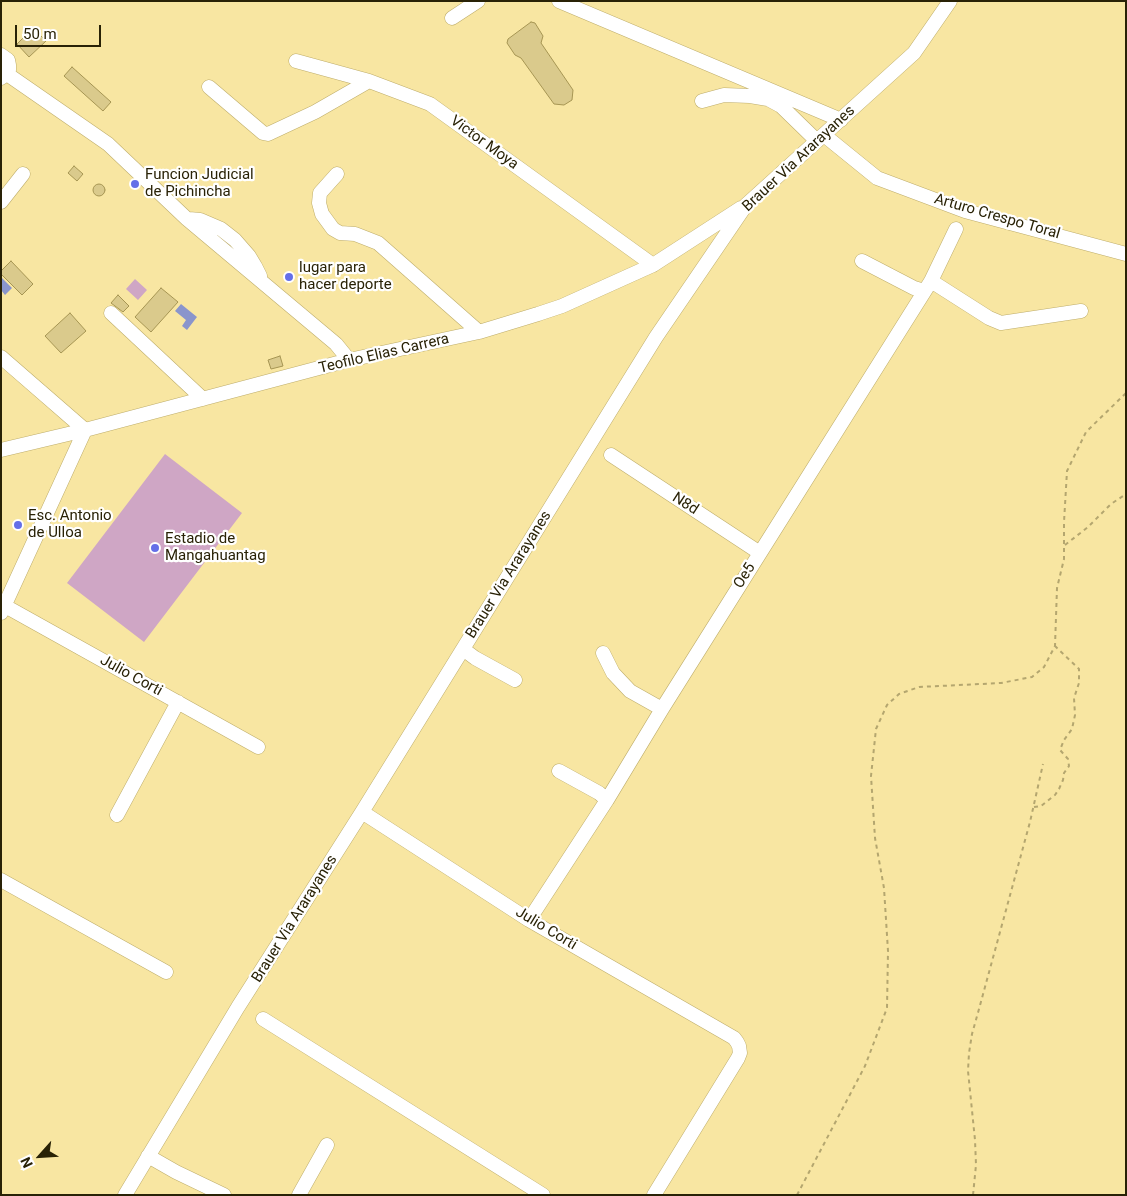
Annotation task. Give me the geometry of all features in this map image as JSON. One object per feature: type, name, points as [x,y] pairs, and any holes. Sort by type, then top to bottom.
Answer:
[{"type":"street","points":[[452,18],[478,1]]},
{"type":"street","points":[[559,1],[841,120]]},
{"type":"street","name":"Brauer Via Ararayanes","points":[[125,1195],[238,1007],[362,812],[656,338],[746,205],[914,53],[950,1]]},
{"type":"street","points":[[1,55],[8,60],[9,65],[9,70],[4,76],[108,144],[187,218],[336,344],[349,360]]},
{"type":"street","name":"Victor Moya","points":[[296,61],[369,81],[430,104],[652,265]]},
{"type":"street","points":[[209,87],[263,132],[268,134],[315,112],[369,81]]},
{"type":"street","name":"Arturo Crespo Toral","points":[[702,101],[724,95],[768,99],[781,106],[820,138],[877,178],[965,211],[1126,254]]},
{"type":"street","points":[[1,202],[23,174]]},
{"type":"street","points":[[337,174],[320,193],[319,203],[322,214],[333,229],[340,233],[354,234],[378,244],[479,332]]},
{"type":"street","name":"Teofilo Elias Carrera","points":[[1,450],[85,430],[349,360],[479,332],[562,306],[652,265],[746,205]]},
{"type":"street","name":"Oe5","points":[[529,920],[607,800],[927,286],[956,229]]},
{"type":"street","points":[[862,261],[914,288],[927,286],[1002,323],[1081,311]]},
{"type":"street","points":[[111,313],[203,399]]},
{"type":"street","points":[[1,356],[85,430],[3,610]]},
{"type":"street","name":"N8d","points":[[611,455],[760,553]]},
{"type":"street","name":"Julio Corti","points":[[3,610],[178,702],[258,747]]},
{"type":"street","points":[[463,649],[475,658],[515,680]]},
{"type":"street","points":[[603,653],[614,673],[630,691],[662,709]]},
{"type":"street","points":[[117,815],[178,702]]},
{"type":"street","points":[[559,771],[599,793],[607,800]]},
{"type":"street","name":"Julio Corti","points":[[362,812],[529,920],[734,1038],[739,1046],[740,1053],[738,1058],[654,1195]]},
{"type":"street","points":[[1,880],[166,972]]},
{"type":"street","points":[[263,1019],[543,1195]]},
{"type":"street","points":[[299,1195],[327,1145]]},
{"type":"street","points":[[148,1156],[224,1195]]},
{"type":"path","points":[[797,1195],[866,1066],[887,1008],[888,951],[884,888],[875,838],[871,776],[876,729],[887,705],[899,694],[919,687],[1001,683],[1032,677],[1044,666],[1055,646],[1057,588],[1064,559],[1067,471],[1086,432],[1126,393]]},
{"type":"path","points":[[1064,546],[1088,527],[1111,504],[1126,494]]},
{"type":"path","points":[[1033,807],[1041,806],[1055,795],[1069,766],[1068,759],[1060,750],[1072,729],[1075,715],[1074,698],[1079,683],[1079,669],[1055,646]]},
{"type":"path","points":[[973,1195],[976,1166],[975,1140],[968,1071],[972,1034],[1043,764]]},
{"type":"shaded area","points":[[135,279],[147,290],[138,300],[126,289]]},
{"type":"shaded area","name":"Estadio de Mangahuantag","points":[[165,454],[242,513],[144,642],[67,583]]},
{"type":"water","points":[[1,277],[12,288],[5,295],[1,290]]},
{"type":"water","points":[[181,304],[197,317],[187,330],[182,326],[186,320],[175,311]]},
{"type":"building","points":[[531,22],[535,23],[543,36],[541,43],[573,90],[572,100],[564,105],[554,104],[521,58],[515,55],[507,43],[508,39]]},
{"type":"building","points":[[33,28],[46,41],[29,57],[17,44]]},
{"type":"building","points":[[72,67],[111,102],[103,111],[64,76]]},
{"type":"building","points":[[74,166],[83,174],[77,181],[68,173]]},
{"type":"building","points":[[97,184],[101,184],[105,190],[101,196],[97,196],[93,192],[93,188]]},
{"type":"building","points":[[11,261],[33,284],[22,295],[1,274],[1,271]]},
{"type":"building","points":[[161,288],[178,302],[151,332],[135,317]]},
{"type":"building","points":[[118,295],[129,306],[123,312],[111,303]]},
{"type":"building","points":[[70,313],[86,331],[61,353],[45,336]]},
{"type":"building","points":[[280,356],[283,366],[271,369],[268,360]]},
{"type":"place","name":"Funcion Judicial de Pichincha","points":[[135,184]]},
{"type":"place","name":"lugar para hacer deporte","points":[[289,277]]},
{"type":"place","name":"Esc. Antonio de Ulloa","points":[[18,525]]},
{"type":"place","name":"Estadio de Mangahuantag","points":[[155,548]]}]
